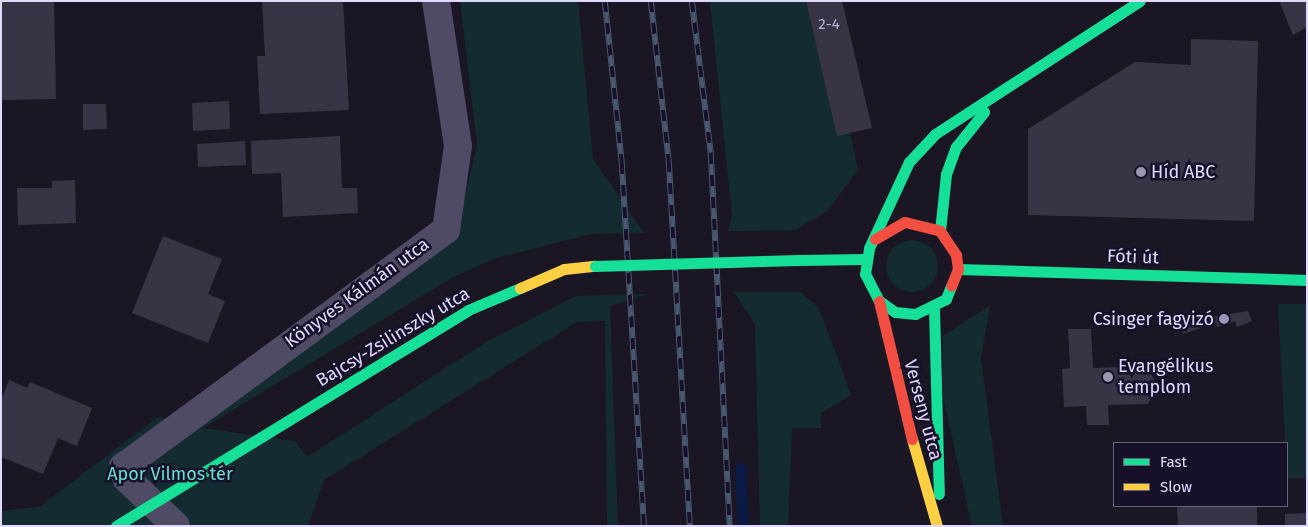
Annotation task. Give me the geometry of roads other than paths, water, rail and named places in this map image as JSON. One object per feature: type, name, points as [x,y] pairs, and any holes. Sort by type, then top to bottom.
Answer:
[{"type":"main road","points":[[1004,92],[956,147],[946,174],[940,231],[956,255],[958,269],[946,299],[934,309],[915,314],[895,312],[879,302],[868,282],[866,258],[908,162],[935,134],[1004,92],[1136,3]]},
{"type":"main road","points":[[875,239],[905,222],[940,231]]},
{"type":"main road","name":"Bajcsy-Zsilinszky utca","points":[[116,526],[468,310],[564,269],[595,266],[866,258]]},
{"type":"main road","name":"Fóti út","points":[[958,269],[1307,280]]},
{"type":"main road","name":"Verseny utca","points":[[879,302],[895,382],[938,526]]},
{"type":"main road","name":"Verseny utca","points":[[934,309],[938,526]]},
{"type":"street","name":"Könyves Kálmán utca","points":[[153,503],[127,479],[123,467],[446,230],[458,146],[436,1]]},
{"type":"street","points":[[153,503],[176,523]]},
{"type":"waterway","points":[[740,468],[743,526]]},
{"type":"railway","points":[[605,1],[622,163],[644,526]]},
{"type":"railway","points":[[651,1],[669,161],[690,526]]},
{"type":"railway","points":[[692,1],[711,153],[730,526]]},
{"type":"place","name":"Híd ABC","points":[[1141,172]]},
{"type":"place","name":"Csinger fagyizó","points":[[1224,319]]},
{"type":"place","name":"Evangélikus templom","points":[[1108,377]]},
{"type":"park label","name":"Apor Vilmos tér","points":[[170,474]]}]
